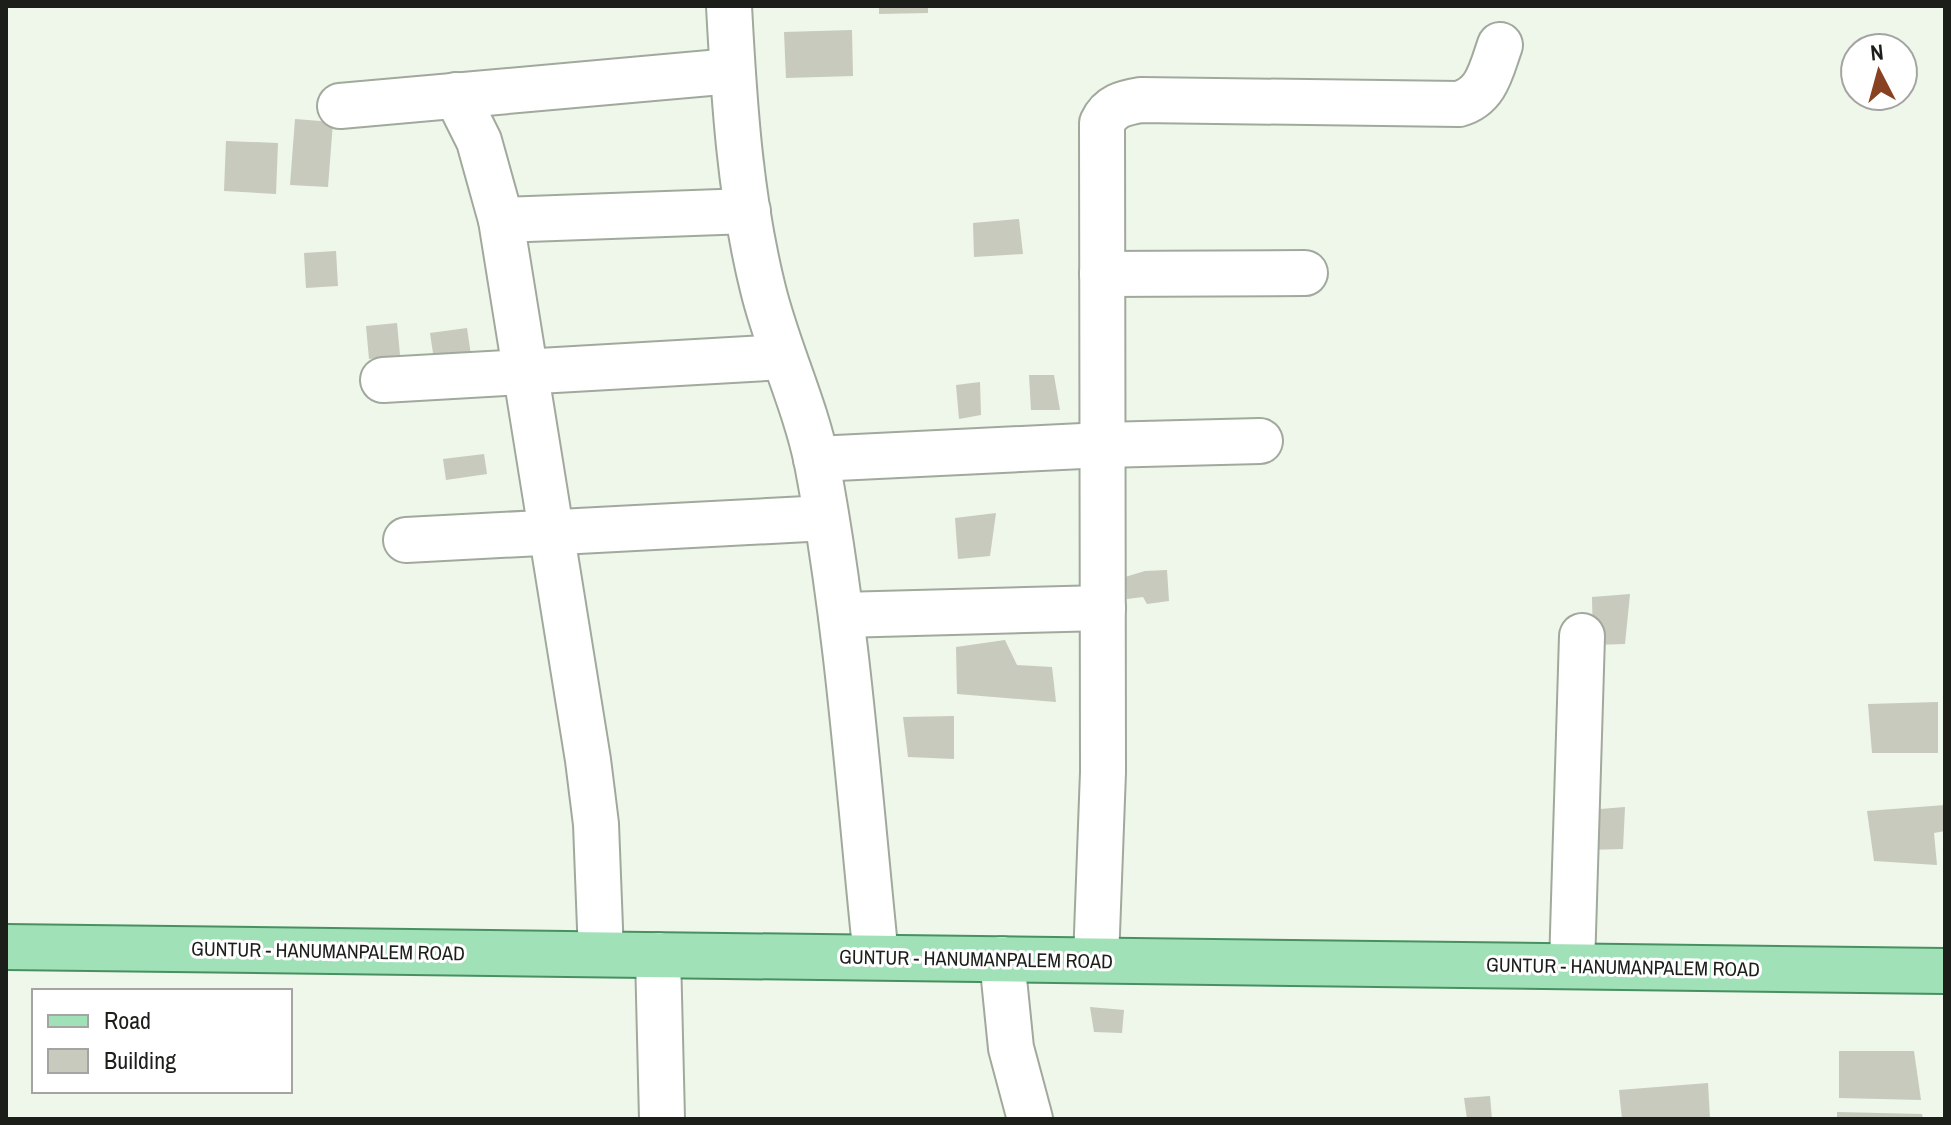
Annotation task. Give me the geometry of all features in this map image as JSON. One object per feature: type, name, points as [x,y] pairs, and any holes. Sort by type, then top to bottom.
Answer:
[{"type":"main road","name":"GUNTUR - HANUMANPALEM ROAD","points":[[6,947],[1945,971]]},
{"type":"street","points":[[729,6],[732,71],[748,211],[763,289],[816,459],[841,615],[876,957]]},
{"type":"street","points":[[1096,960],[1103,772],[1102,123],[1114,107],[1141,100],[1459,104],[1470,101],[1485,86],[1500,45]]},
{"type":"street","points":[[340,106],[732,71]]},
{"type":"street","points":[[456,95],[479,141],[501,220],[590,773],[601,954]]},
{"type":"street","points":[[501,220],[748,211]]},
{"type":"street","points":[[1102,274],[1305,273]]},
{"type":"street","points":[[383,380],[783,357]]},
{"type":"street","points":[[816,459],[1260,441]]},
{"type":"street","points":[[406,540],[826,518]]},
{"type":"street","points":[[841,615],[1103,608]]},
{"type":"street","points":[[1572,966],[1582,636]]},
{"type":"street","points":[[658,955],[662,1119]]},
{"type":"street","points":[[1002,959],[1011,1048],[1030,1119]]},
{"type":"building","points":[[879,6],[928,6],[928,13],[879,14]]},
{"type":"building","points":[[852,30],[853,76],[786,78],[784,32]]},
{"type":"building","points":[[295,119],[333,122],[328,187],[290,185]]},
{"type":"building","points":[[226,141],[278,143],[276,194],[224,191]]},
{"type":"building","points":[[1019,219],[1023,254],[974,257],[973,223]]},
{"type":"building","points":[[336,251],[338,286],[306,288],[304,253]]},
{"type":"building","points":[[397,323],[400,355],[369,359],[366,326]]},
{"type":"building","points":[[467,328],[471,355],[434,360],[430,333]]},
{"type":"building","points":[[1029,375],[1054,375],[1060,410],[1031,410]]},
{"type":"building","points":[[980,382],[981,415],[959,419],[956,385]]},
{"type":"building","points":[[484,454],[487,474],[446,480],[443,459]]},
{"type":"building","points":[[996,513],[990,556],[958,559],[955,518]]},
{"type":"building","points":[[1167,570],[1169,601],[1147,604],[1143,597],[1127,599],[1125,577],[1145,571]]},
{"type":"building","points":[[1630,594],[1625,644],[1593,645],[1592,597]]},
{"type":"building","points":[[1005,640],[1017,665],[1052,667],[1056,702],[957,694],[956,647]]},
{"type":"building","points":[[1938,702],[1938,753],[1872,753],[1868,704]]},
{"type":"building","points":[[954,716],[954,759],[908,757],[903,717]]},
{"type":"building","points":[[1945,805],[1945,831],[1934,833],[1937,865],[1874,861],[1867,811]]},
{"type":"building","points":[[1625,807],[1623,849],[1586,850],[1588,810]]},
{"type":"building","points":[[1090,1007],[1124,1010],[1122,1033],[1094,1032]]},
{"type":"building","points":[[1839,1051],[1914,1051],[1921,1100],[1839,1098]]},
{"type":"building","points":[[1708,1083],[1710,1119],[1622,1119],[1619,1090]]},
{"type":"building","points":[[1490,1096],[1492,1119],[1467,1119],[1464,1098]]},
{"type":"building","points":[[1837,1112],[1922,1114],[1923,1119],[1837,1119]]}]
